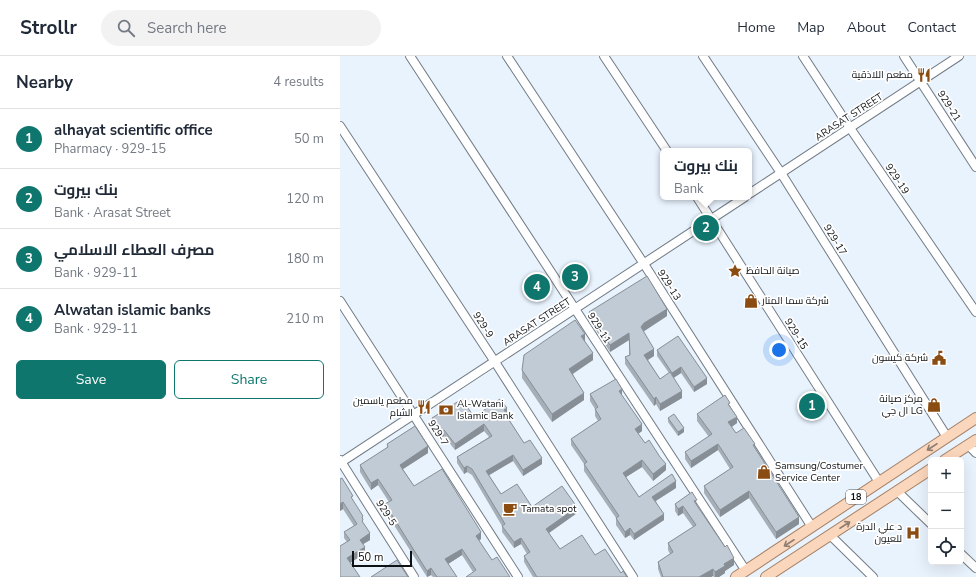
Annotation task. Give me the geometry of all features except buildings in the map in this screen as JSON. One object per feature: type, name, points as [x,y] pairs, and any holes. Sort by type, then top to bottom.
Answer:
[{"type":"main road","name":"18","points":[[736,577],[976,418]]},
{"type":"main road","points":[[950,457],[972,442]]},
{"type":"main road","name":"18","points":[[766,577],[928,471]]},
{"type":"street","name":"929-11","points":[[410,56],[746,571]]},
{"type":"street","name":"929-13","points":[[507,56],[644,264],[812,527]]},
{"type":"street","points":[[604,56],[664,148]]},
{"type":"street","name":"929-17","points":[[703,56],[781,173],[947,437]]},
{"type":"street","name":"929-19","points":[[804,56],[850,128],[976,312]]},
{"type":"street","name":"929-21","points":[[904,56],[976,167]]},
{"type":"street","name":"ARASAT STREET","points":[[752,192],[959,56]]},
{"type":"street","name":"929-9","points":[[340,126],[495,362],[633,577]]},
{"type":"street","name":"929-15","points":[[699,200],[878,482]]},
{"type":"street","name":"ARASAT STREET","points":[[340,462],[740,200]]},
{"type":"street","name":"929-7","points":[[340,301],[518,577]]},
{"type":"street","points":[[972,442],[976,453]]},
{"type":"street","name":"929-5","points":[[340,462],[414,577]]},
{"type":"street","points":[[897,491],[928,521]]},
{"type":"street","points":[[830,535],[874,577]]},
{"type":"street","points":[[964,557],[976,568]]},
{"type":"place","name":"مطعم اللاذقية","points":[[924,75]]},
{"type":"place","name":"بنك بيروت","points":[[706,228]]},
{"type":"place","name":"صيانة الحافظ","points":[[735,271]]},
{"type":"place","name":"مصرف العطاء الاسلامي","points":[[575,277]]},
{"type":"place","name":"Alwatan islamic banks","points":[[537,287]]},
{"type":"place","name":"شركة سما المنار","points":[[751,301]]},
{"type":"place","name":"شركة كيسون","points":[[939,358]]},
{"type":"place","name":"مركز صيانة ال جي LG","points":[[934,405]]},
{"type":"place","name":"alhayat scientific office","points":[[812,406]]},
{"type":"place","name":"مطعم ياسمين الشام","points":[[424,407]]},
{"type":"place","name":"Al-Watani Islamic Bank","points":[[446,410]]},
{"type":"place","name":"Samsung/Costumer Service Center","points":[[764,472]]},
{"type":"place","name":"Tamata spot","points":[[510,509]]},
{"type":"place","name":"د علي الدرة للعيون","points":[[913,533]]}]
